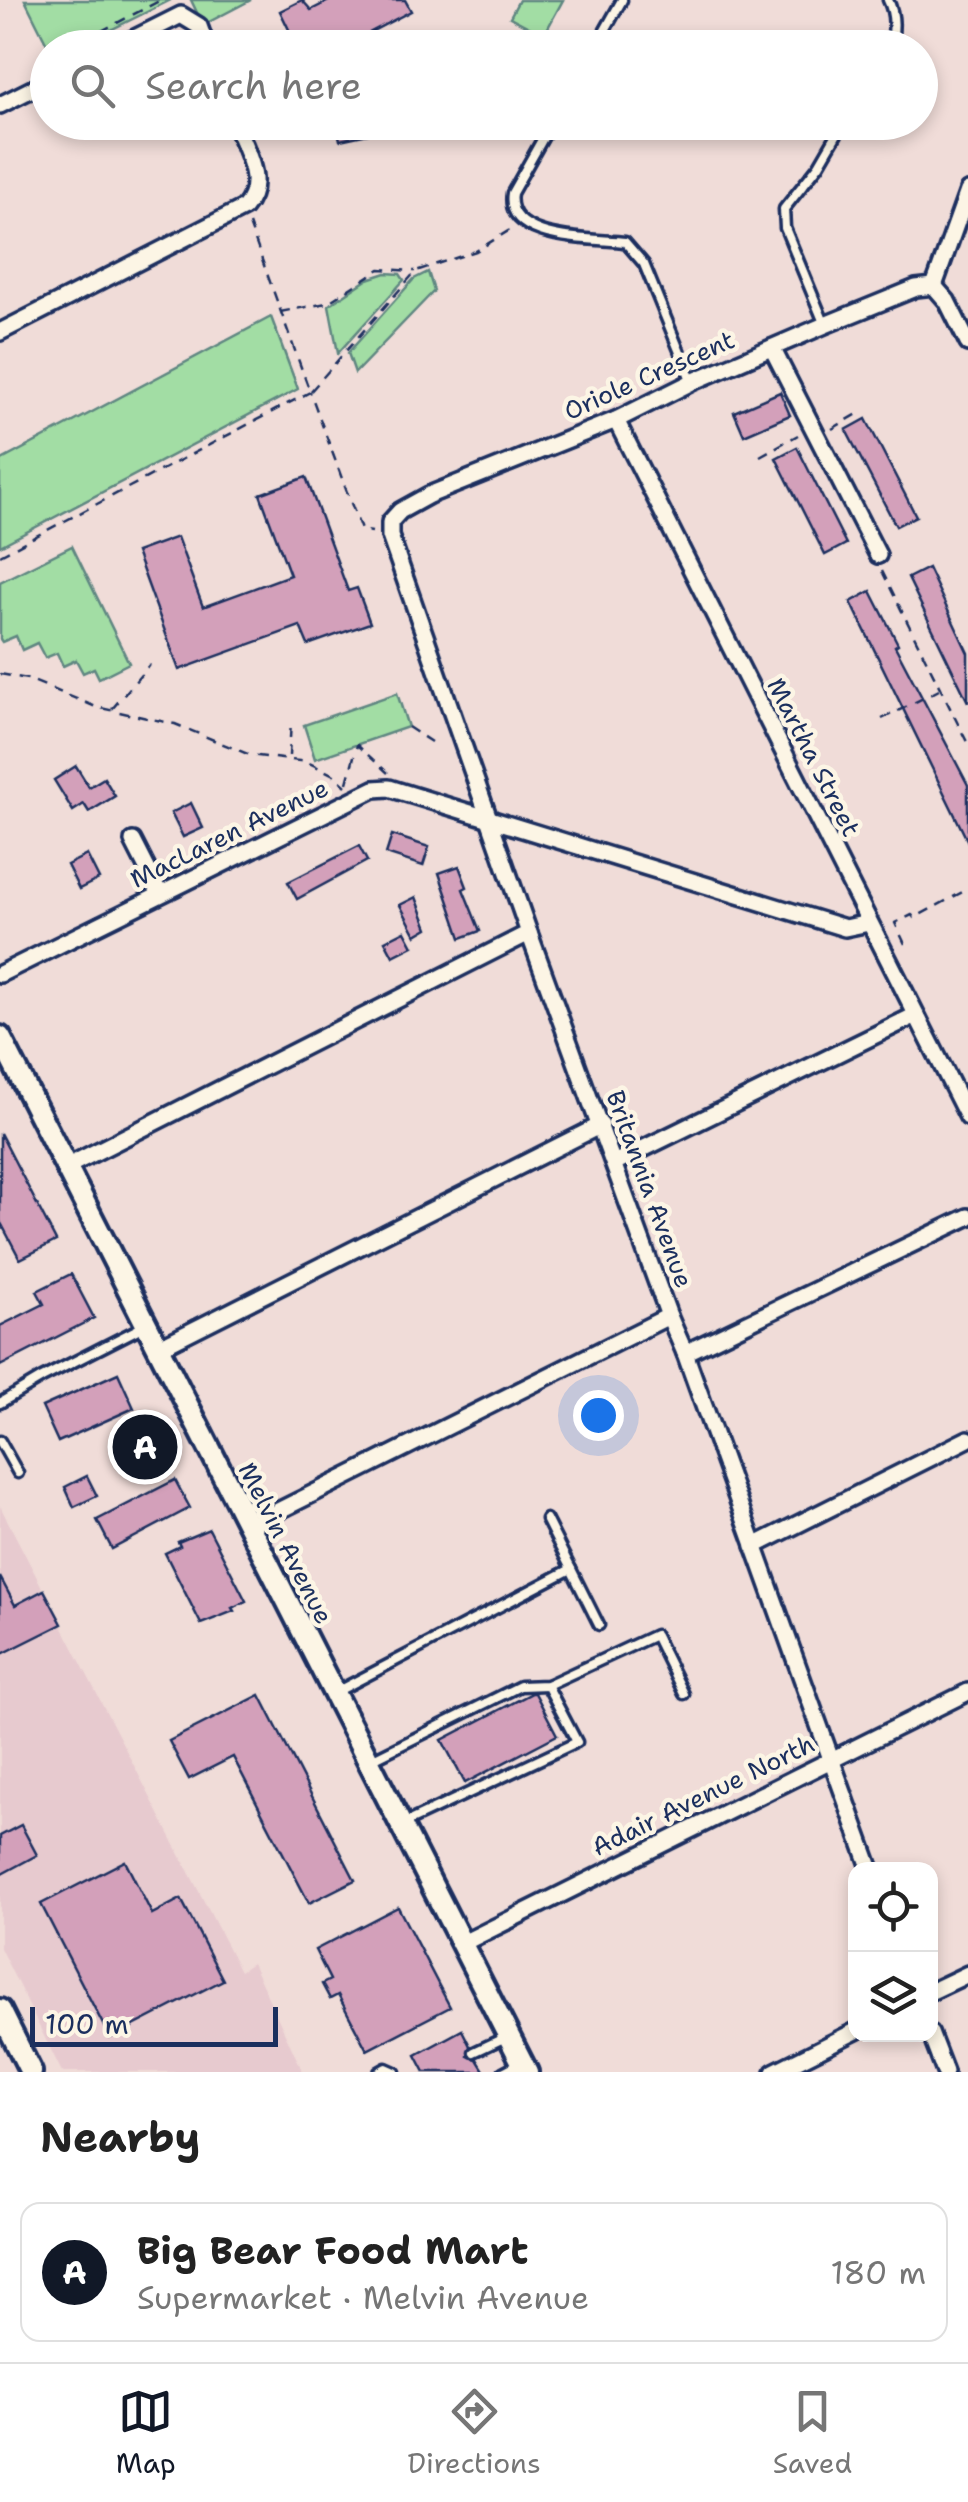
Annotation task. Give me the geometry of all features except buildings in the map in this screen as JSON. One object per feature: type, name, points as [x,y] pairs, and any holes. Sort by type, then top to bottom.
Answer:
[{"type":"street","points":[[152,30],[181,16],[200,30]]},
{"type":"street","points":[[0,106],[30,90]]},
{"type":"street","points":[[0,332],[248,202],[255,177],[242,140]]},
{"type":"street","points":[[968,190],[934,286],[948,303],[968,343]]},
{"type":"street","name":"Oriole Crescent","points":[[390,529],[400,511],[429,495],[616,420],[692,382],[825,325],[916,288],[934,286]]},
{"type":"street","points":[[772,348],[878,555]]},
{"type":"street","name":"Martha Street","points":[[616,420],[968,1117]]},
{"type":"street","name":"Britannia Avenue","points":[[390,529],[529,933],[686,1353],[869,1862]]},
{"type":"street","name":"MacLaren Avenue","points":[[0,974],[374,788],[389,788],[827,923],[846,928],[869,923]]},
{"type":"street","points":[[132,841],[160,894]]},
{"type":"street","points":[[66,1167],[529,933]]},
{"type":"street","points":[[614,1163],[916,1015]]},
{"type":"street","name":"Melvin Avenue","points":[[0,1037],[508,2036],[517,2069]]},
{"type":"street","points":[[158,1348],[601,1126]]},
{"type":"street","points":[[686,1353],[968,1217]]},
{"type":"street","points":[[250,1525],[669,1316]]},
{"type":"street","points":[[754,1546],[968,1439]]},
{"type":"street","name":"Adair Avenue North","points":[[461,1944],[968,1692]]},
{"type":"street","points":[[938,1988],[968,1974]]},
{"type":"street","points":[[0,2010],[31,2072]]},
{"type":"street","points":[[774,2072],[848,2034]]},
{"type":"street","points":[[933,2042],[945,2072]]},
{"type":"lane","points":[[605,30],[622,0]]},
{"type":"lane","points":[[888,0],[894,12],[893,30]]},
{"type":"lane","points":[[542,140],[512,193],[510,205],[521,222],[534,230],[624,242],[636,252],[692,382]]},
{"type":"lane","points":[[825,325],[785,228],[784,209],[834,140]]},
{"type":"lane","points":[[0,1403],[146,1325]]},
{"type":"lane","points":[[0,1440],[18,1473]]},
{"type":"lane","points":[[546,1520],[599,1625]]},
{"type":"lane","points":[[334,1693],[571,1569]]},
{"type":"lane","points":[[369,1761],[520,1686],[547,1685],[655,1635],[684,1694]]},
{"type":"lane","points":[[401,1825],[577,1742],[547,1685]]},
{"type":"lane","points":[[474,2052],[508,2036]]},
{"type":"lane","points":[[378,2072],[386,2068],[396,2072]]},
{"type":"path","points":[[104,30],[161,0]]},
{"type":"path","points":[[248,202],[278,312],[361,530],[390,529]]},
{"type":"path","points":[[278,312],[327,303],[380,269],[416,271],[476,251],[521,222]]},
{"type":"path","points":[[0,555],[310,392],[416,271]]},
{"type":"path","points":[[760,456],[861,412]]},
{"type":"path","points":[[878,555],[883,576],[968,744]]},
{"type":"path","points":[[111,710],[150,664]]},
{"type":"path","points":[[0,674],[28,678],[96,707],[174,724],[250,755],[289,758],[334,774],[346,786],[357,744],[405,793]]},
{"type":"path","points":[[882,719],[940,690]]},
{"type":"path","points":[[289,758],[291,721]]},
{"type":"path","points":[[408,727],[432,742]]},
{"type":"path","points":[[905,944],[895,923],[912,914],[914,918],[968,890]]},
{"type":"shaded area","points":[[0,1506],[240,1971],[252,1963],[303,2072],[62,2072],[0,1948]]},
{"type":"green space","points":[[25,0],[171,0],[110,30],[40,30]]},
{"type":"green space","points":[[191,0],[251,0],[203,25]]},
{"type":"green space","points":[[519,0],[563,0],[547,30],[535,30],[510,17]]},
{"type":"green space","points":[[428,272],[434,291],[355,373],[348,353],[414,279]]},
{"type":"green space","points":[[386,273],[400,274],[404,280],[338,353],[329,305],[368,279]]},
{"type":"green space","points":[[271,317],[298,389],[0,546],[0,461]]},
{"type":"green space","points":[[72,546],[129,663],[99,678],[94,668],[83,673],[76,660],[63,666],[57,653],[45,658],[37,643],[22,650],[16,636],[2,642],[0,639],[0,582]]},
{"type":"green space","points":[[397,693],[408,727],[315,759],[304,725]]},
{"type":"place","name":"Big Bear Food Mart","points":[[145,1447]]}]
